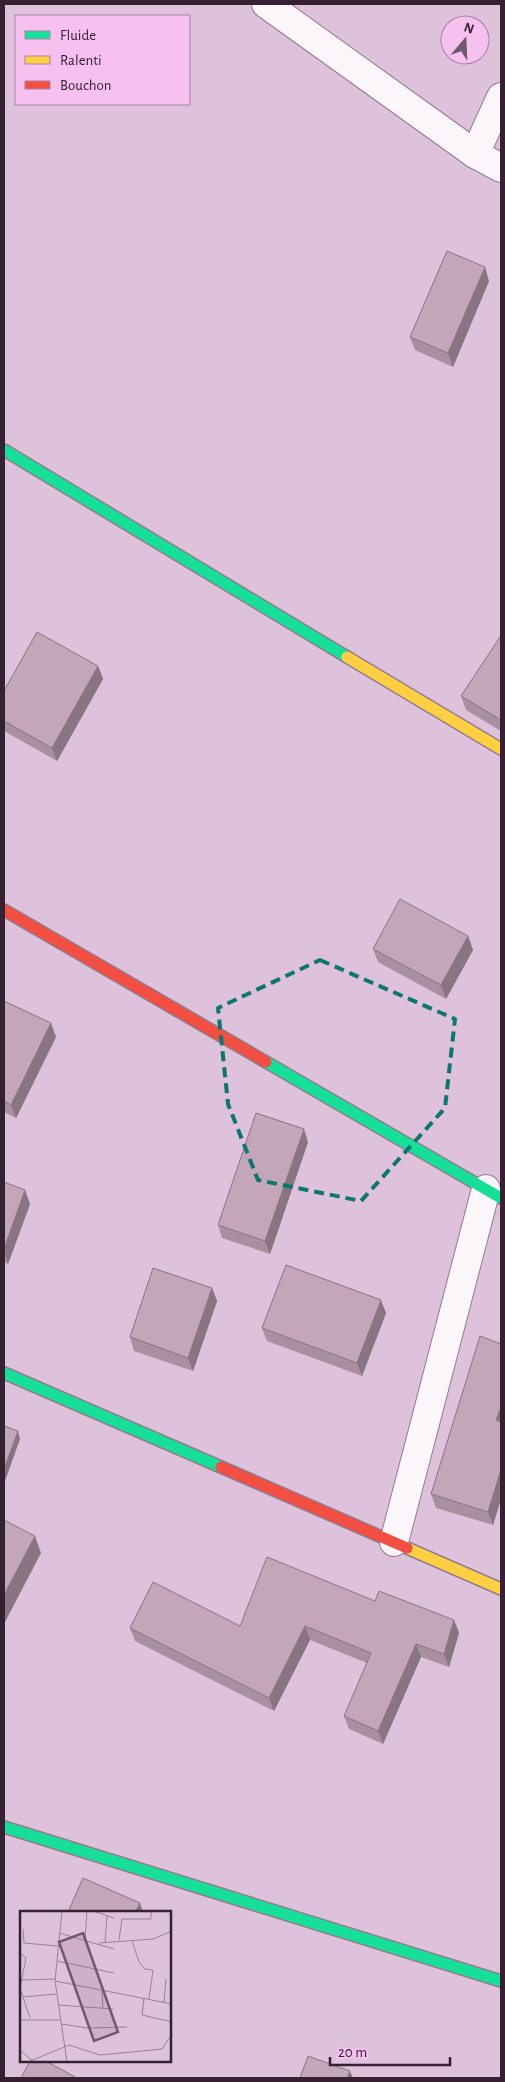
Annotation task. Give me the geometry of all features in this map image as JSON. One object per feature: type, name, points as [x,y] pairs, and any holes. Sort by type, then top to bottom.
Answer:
[{"type":"street","points":[[266,4],[475,154],[501,168]]},
{"type":"street","points":[[475,154],[501,97]]},
{"type":"street","points":[[4,450],[501,749]]},
{"type":"street","points":[[4,910],[494,1193],[394,1542]]},
{"type":"street","points":[[4,1373],[501,1589]]},
{"type":"street","points":[[4,1827],[501,1981]]},
{"type":"highlighted area","points":[[320,960],[455,1019],[445,1108],[361,1201],[258,1180],[228,1104],[218,1008]]},
{"type":"building","points":[[447,251],[485,267],[448,353],[410,337]]},
{"type":"building","points":[[37,632],[98,666],[52,748],[4,721],[4,691]]},
{"type":"building","points":[[501,637],[501,720],[461,696]]},
{"type":"building","points":[[400,899],[468,936],[441,985],[373,949]]},
{"type":"building","points":[[4,1001],[51,1023],[11,1105],[4,1101]]},
{"type":"building","points":[[256,1113],[304,1129],[265,1241],[218,1225]]},
{"type":"building","points":[[4,1182],[25,1190],[4,1249]]},
{"type":"building","points":[[286,1265],[381,1300],[357,1363],[262,1328]]},
{"type":"building","points":[[153,1268],[212,1288],[188,1358],[130,1337]]},
{"type":"building","points":[[480,1336],[501,1344],[501,1407],[496,1420],[501,1422],[501,1470],[488,1512],[431,1494]]},
{"type":"building","points":[[4,1426],[18,1431],[4,1469]]},
{"type":"building","points":[[4,1520],[35,1536],[4,1595]]},
{"type":"building","points":[[267,1557],[375,1601],[379,1591],[454,1620],[444,1654],[416,1644],[378,1731],[344,1716],[371,1653],[305,1626],[269,1698],[130,1628],[153,1582],[240,1626]]},
{"type":"building","points":[[83,1878],[140,1903],[136,1911],[68,1911]]},
{"type":"building","points":[[308,2056],[350,2071],[347,2078],[300,2078]]},
{"type":"building","points":[[29,2062],[48,2062],[75,2077],[75,2078],[21,2078]]},
{"type":"traffic: fast","points":[[4,450],[347,657]]},
{"type":"traffic: fast","points":[[266,1062],[501,1198]]},
{"type":"traffic: fast","points":[[4,1373],[221,1467]]},
{"type":"traffic: fast","points":[[4,1827],[501,1981]]},
{"type":"traffic: slow","points":[[347,657],[501,749]]},
{"type":"traffic: slow","points":[[407,1548],[501,1589]]},
{"type":"traffic: jam","points":[[4,910],[266,1062]]},
{"type":"traffic: jam","points":[[221,1467],[407,1548]]}]
